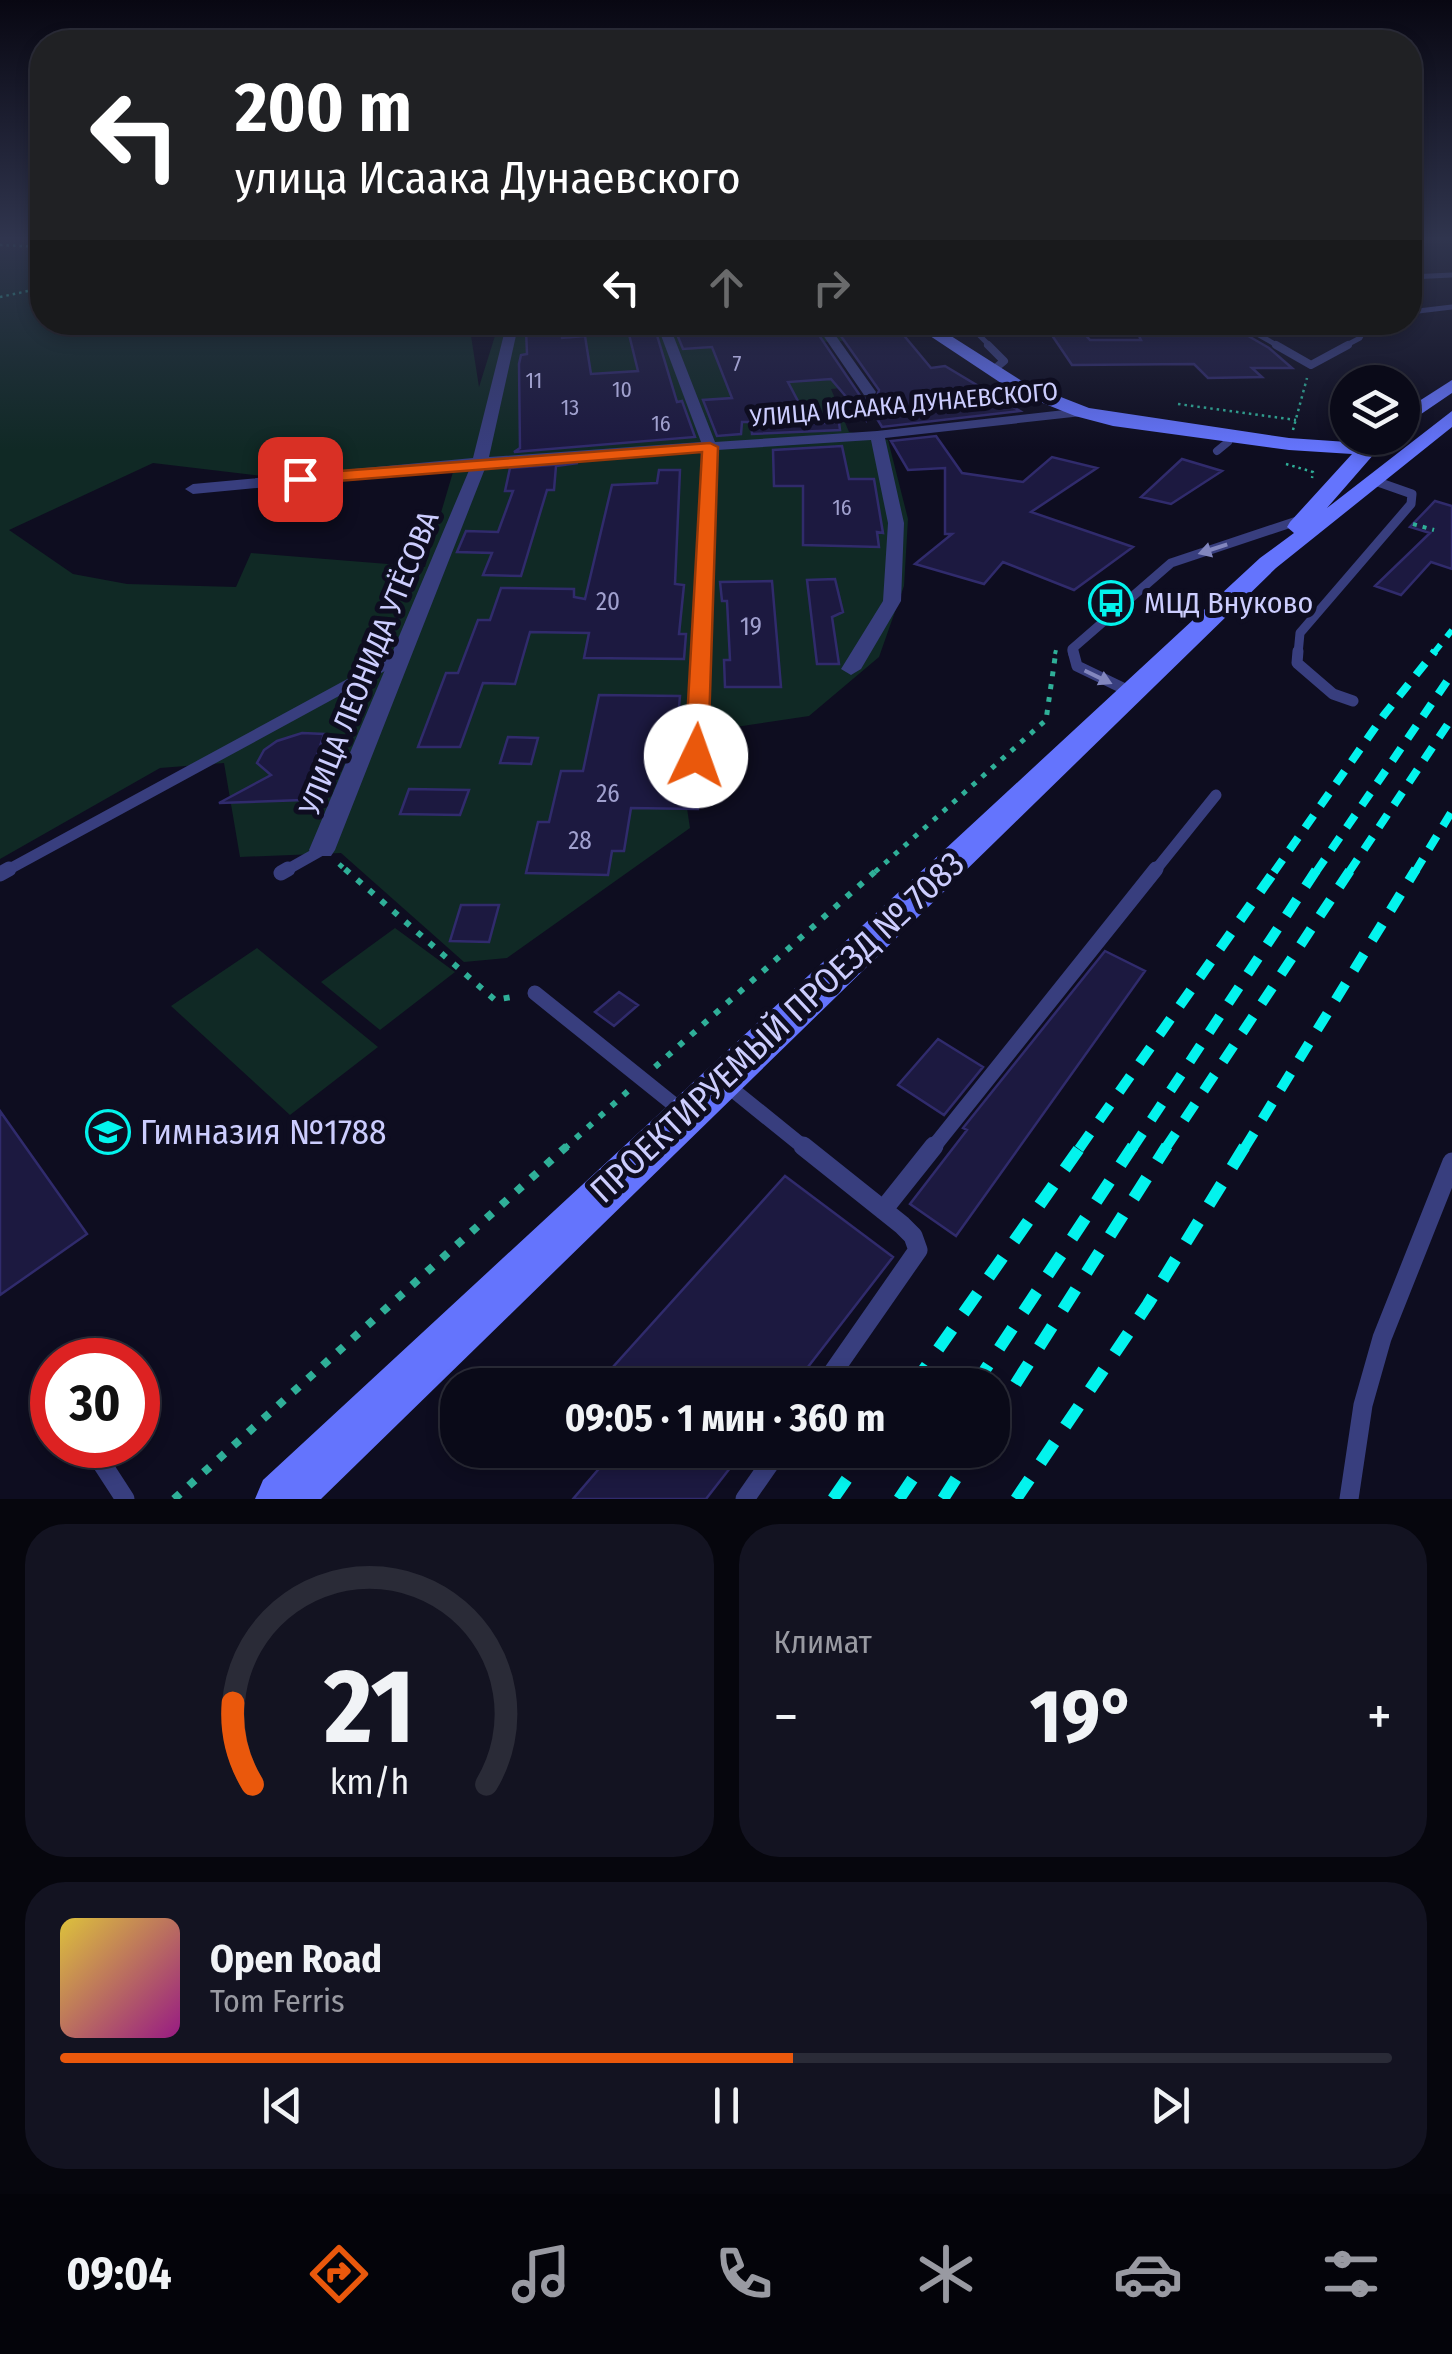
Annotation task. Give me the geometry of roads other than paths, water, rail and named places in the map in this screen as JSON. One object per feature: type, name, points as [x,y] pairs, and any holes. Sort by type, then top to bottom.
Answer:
[{"type":"main road","points":[[936,335],[1039,396],[1082,412],[1174,429],[1330,449]]},
{"type":"main road","points":[[1420,408],[1452,386]]},
{"type":"main road","name":"ПРОЕКТИРУЕМЫЙ ПРОЕЗД № 7083","points":[[282,1499],[1274,557],[1452,417]]},
{"type":"main road","points":[[1174,429],[1222,446],[1330,451]]},
{"type":"main road","name":"ПРОЕКТИРУЕМЫЙ ПРОЕЗД № 7083","points":[[1274,557],[1328,489],[1361,455]]},
{"type":"main road","points":[[1364,455],[1380,477]]},
{"type":"street","name":"УЛИЦА ЛЕОНИДА УТЁСОВА","points":[[322,850],[480,462],[510,335]]},
{"type":"street","points":[[667,335],[710,447],[696,756]]},
{"type":"street","points":[[829,335],[869,392]]},
{"type":"street","name":"УЛИЦА ИСААКА ДУНАЕВСКОГО","points":[[193,489],[480,462],[877,435],[1082,412]]},
{"type":"street","points":[[851,669],[892,601],[896,523],[877,435]]},
{"type":"lane","points":[[979,335],[1004,361],[992,371]]},
{"type":"lane","points":[[1258,335],[1310,365],[1362,335]]},
{"type":"lane","points":[[1352,700],[1333,694],[1296,663],[1300,633],[1406,510],[1412,494],[1380,477]]},
{"type":"lane","points":[[1131,692],[1077,666],[1072,649],[1171,563],[1305,518]]},
{"type":"lane","points":[[0,874],[404,654]]},
{"type":"lane","points":[[883,1210],[1216,794]]},
{"type":"lane","points":[[282,873],[322,850]]},
{"type":"lane","points":[[535,993],[644,1077],[685,1114]]},
{"type":"lane","points":[[721,1080],[913,1236],[918,1250],[836,1368]]},
{"type":"lane","points":[[1349,1499],[1363,1406],[1382,1338],[1452,1162]]},
{"type":"lane","points":[[105,1468],[125,1499]]},
{"type":"lane","points":[[746,1499],[767,1468]]},
{"type":"railway","points":[[1433,654],[1452,630]]},
{"type":"railway","points":[[1274,872],[1384,715],[1435,651]]},
{"type":"railway","points":[[1316,872],[1452,674]]},
{"type":"railway","points":[[1350,870],[1452,718]]},
{"type":"railway","points":[[1415,872],[1452,811]]},
{"type":"railway","points":[[1079,1149],[1276,869]]},
{"type":"railway","points":[[1132,1149],[1317,869]]},
{"type":"railway","points":[[1244,1149],[1416,869]]},
{"type":"railway","points":[[1165,1149],[1350,870]]},
{"type":"railway","points":[[925,1368],[1081,1146]]},
{"type":"railway","points":[[986,1368],[1133,1146]]},
{"type":"railway","points":[[1010,1393],[1167,1146]]},
{"type":"railway","points":[[1016,1499],[1148,1304],[1245,1146]]},
{"type":"railway","points":[[833,1499],[855,1468]]},
{"type":"railway","points":[[899,1499],[920,1468]]},
{"type":"railway","points":[[943,1499],[963,1468]]},
{"type":"place","name":"МЦД Внуково","points":[[1111,603]]},
{"type":"place","name":"Гимназия №1788","points":[[108,1132]]}]
